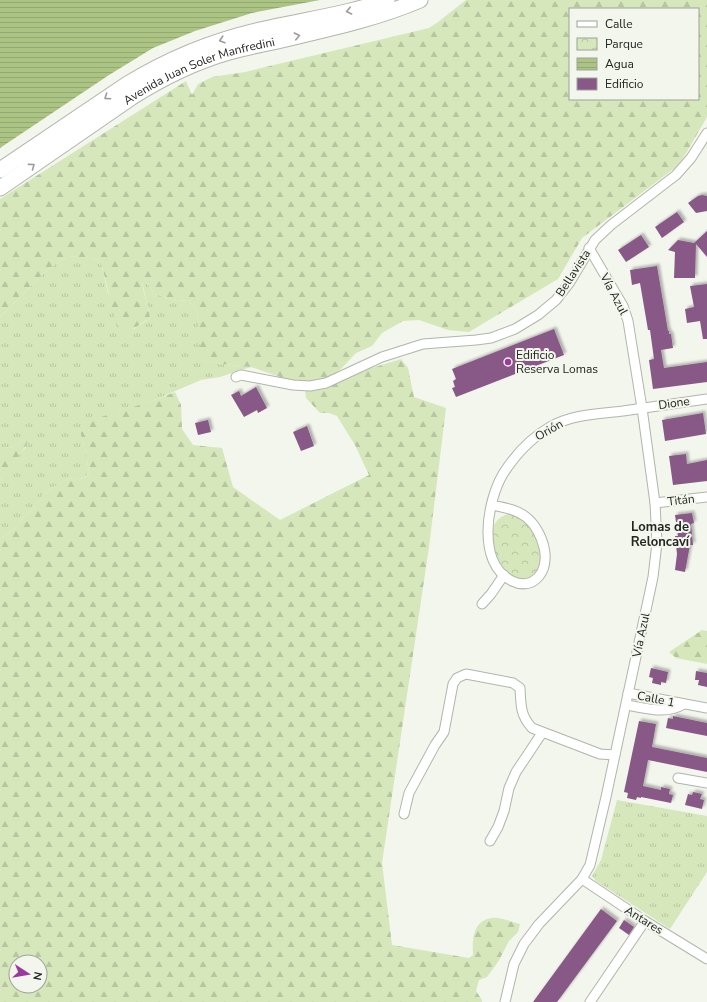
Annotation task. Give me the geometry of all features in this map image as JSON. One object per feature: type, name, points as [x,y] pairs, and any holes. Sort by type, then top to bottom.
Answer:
[{"type":"highway","name":"Avenida Juan Soler Manfredini","points":[[0,170],[143,74],[179,56],[227,38],[360,8],[387,0]]},
{"type":"highway","name":"Avenida Juan Soler Manfredini","points":[[0,188],[132,97],[183,69],[229,52],[344,26],[384,14],[420,0]]},
{"type":"street","name":"Bellavista","points":[[236,377],[241,375],[293,385],[310,386],[326,383],[382,357],[423,344],[491,338],[515,329],[538,315],[556,300],[570,282],[595,240],[682,169],[707,133]]},
{"type":"street","name":"Vía Azul","points":[[505,1002],[514,964],[524,944],[539,924],[582,879],[592,856],[615,756],[655,565],[657,535],[654,503],[642,408],[626,312],[589,248]]},
{"type":"street","name":"Dione","points":[[642,408],[707,399]]},
{"type":"street","name":"Orión","points":[[492,505],[515,511],[527,518],[536,528],[544,545],[544,567],[538,578],[530,583],[523,584],[514,582],[504,575],[494,562],[490,551],[488,533],[492,505],[498,484],[509,465],[524,448],[541,433],[561,422],[572,418],[642,408]]},
{"type":"street","name":"Titán","points":[[654,503],[707,497]]},
{"type":"street","points":[[482,604],[504,575]]},
{"type":"street","points":[[404,814],[409,793],[435,745],[444,732],[453,684],[457,678],[466,674],[513,683],[520,688],[522,713],[532,728],[600,754],[615,756]]},
{"type":"street","name":"Calle 1","points":[[628,693],[707,708]]},
{"type":"street","name":"Calle 1","points":[[626,705],[664,711],[674,709],[684,704]]},
{"type":"street","points":[[490,842],[504,811],[509,788],[516,772],[542,733]]},
{"type":"street","points":[[678,778],[707,783]]},
{"type":"street","name":"Antares","points":[[582,879],[645,921],[707,959]]},
{"type":"street","points":[[590,1002],[645,921]]},
{"type":"green space","points":[[466,0],[707,0],[707,117],[685,155],[676,167],[582,238],[558,279],[469,332],[448,330],[419,320],[403,321],[382,333],[372,346],[356,353],[341,369],[320,381],[309,383],[283,378],[251,367],[201,360],[197,312],[189,300],[177,301],[155,294],[142,278],[150,318],[132,329],[117,327],[101,262],[90,258],[68,256],[48,269],[0,317],[0,199],[186,81],[192,95],[198,84],[212,77],[245,72],[429,28]]},
{"type":"green space","points":[[68,256],[90,258],[101,262],[108,293],[134,329],[150,318],[141,277],[155,294],[177,301],[189,300],[197,312],[202,360],[251,367],[220,377],[201,380],[152,401],[123,411],[80,432],[86,451],[89,473],[80,479],[69,478],[50,489],[43,495],[35,508],[24,517],[14,529],[0,539],[0,480],[26,447],[23,440],[10,448],[0,445],[0,317],[48,269]]},
{"type":"green space","points":[[401,359],[408,368],[414,397],[446,408],[429,547],[382,863],[392,945],[469,958],[473,955],[475,932],[481,923],[495,918],[520,924],[518,932],[509,941],[498,962],[487,977],[479,980],[476,991],[482,1002],[0,1002],[0,539],[14,529],[24,517],[35,508],[43,495],[50,489],[69,478],[80,479],[89,474],[86,451],[80,432],[82,423],[152,401],[175,392],[181,405],[182,429],[193,445],[222,448],[233,487],[280,520],[369,475],[355,445],[337,416],[329,413],[320,413],[306,398],[305,390],[326,388],[362,371]]},
{"type":"green space","points":[[23,440],[28,441],[19,456],[0,480],[0,445],[10,448]]},
{"type":"green space","points":[[508,514],[516,516],[531,527],[540,544],[540,563],[537,571],[528,579],[517,579],[507,572],[499,560],[493,546],[492,533],[497,521]]},
{"type":"green space","points":[[702,630],[707,631],[707,664],[676,658],[669,652]]},
{"type":"green space","points":[[617,800],[707,816],[707,872],[670,929],[596,881],[592,876],[601,860]]},
{"type":"water","points":[[0,0],[320,0],[252,13],[195,31],[153,48],[109,75],[0,148]]},
{"type":"building","points":[[702,195],[707,196],[707,211],[696,213],[688,203]]},
{"type":"building","points":[[677,212],[684,222],[662,238],[655,227]]},
{"type":"building","points":[[707,231],[707,257],[696,244],[695,278],[674,278],[675,252],[668,250],[678,240],[694,243]]},
{"type":"building","points":[[641,235],[649,247],[626,262],[618,250]]},
{"type":"building","points":[[657,266],[668,331],[669,334],[671,334],[673,348],[661,350],[664,368],[707,362],[707,382],[653,389],[649,360],[654,359],[650,330],[648,330],[640,283],[632,285],[630,270]]},
{"type":"building","points":[[707,284],[707,339],[703,339],[700,321],[687,323],[685,309],[694,307],[690,286]]},
{"type":"building","name":"Edificio Reserva Lomas","points":[[554,329],[564,355],[456,397],[452,388],[455,387],[453,381],[456,379],[452,369]]},
{"type":"building","points":[[256,387],[267,408],[258,413],[257,410],[244,417],[231,395],[239,391],[241,396]]},
{"type":"building","points":[[703,413],[706,434],[665,441],[662,420]]},
{"type":"building","points":[[208,420],[211,432],[198,435],[195,423]]},
{"type":"building","points":[[307,426],[314,446],[301,451],[293,432]]},
{"type":"building","points":[[686,454],[687,464],[707,460],[707,481],[673,485],[669,456]]},
{"type":"building","points":[[692,513],[694,523],[691,524],[693,545],[690,545],[685,572],[675,570],[677,554],[675,536],[678,536],[675,515]]},
{"type":"building","points":[[651,668],[668,672],[666,683],[661,682],[661,685],[652,683],[653,678],[649,677]]},
{"type":"building","points":[[696,671],[707,673],[707,687],[698,685],[699,680],[695,680]]},
{"type":"building","points":[[673,716],[707,723],[707,736],[666,728],[668,718],[673,719]]},
{"type":"building","points":[[639,721],[656,724],[652,747],[707,758],[707,772],[648,760],[643,786],[661,790],[661,787],[670,789],[669,794],[673,795],[671,803],[641,797],[637,797],[636,800],[627,798],[628,793],[624,792]]},
{"type":"building","points":[[693,792],[702,794],[700,799],[704,800],[702,809],[685,805],[688,794],[692,795]]},
{"type":"building","points":[[601,909],[617,921],[557,1002],[533,1002]]},
{"type":"building","points":[[624,920],[634,927],[629,935],[619,928]]},
{"type":"place","name":"Edificio Reserva Lomas","points":[[508,362]]},
{"type":"district","name":"Lomas de Reloncaví","points":[[660,534]]}]
